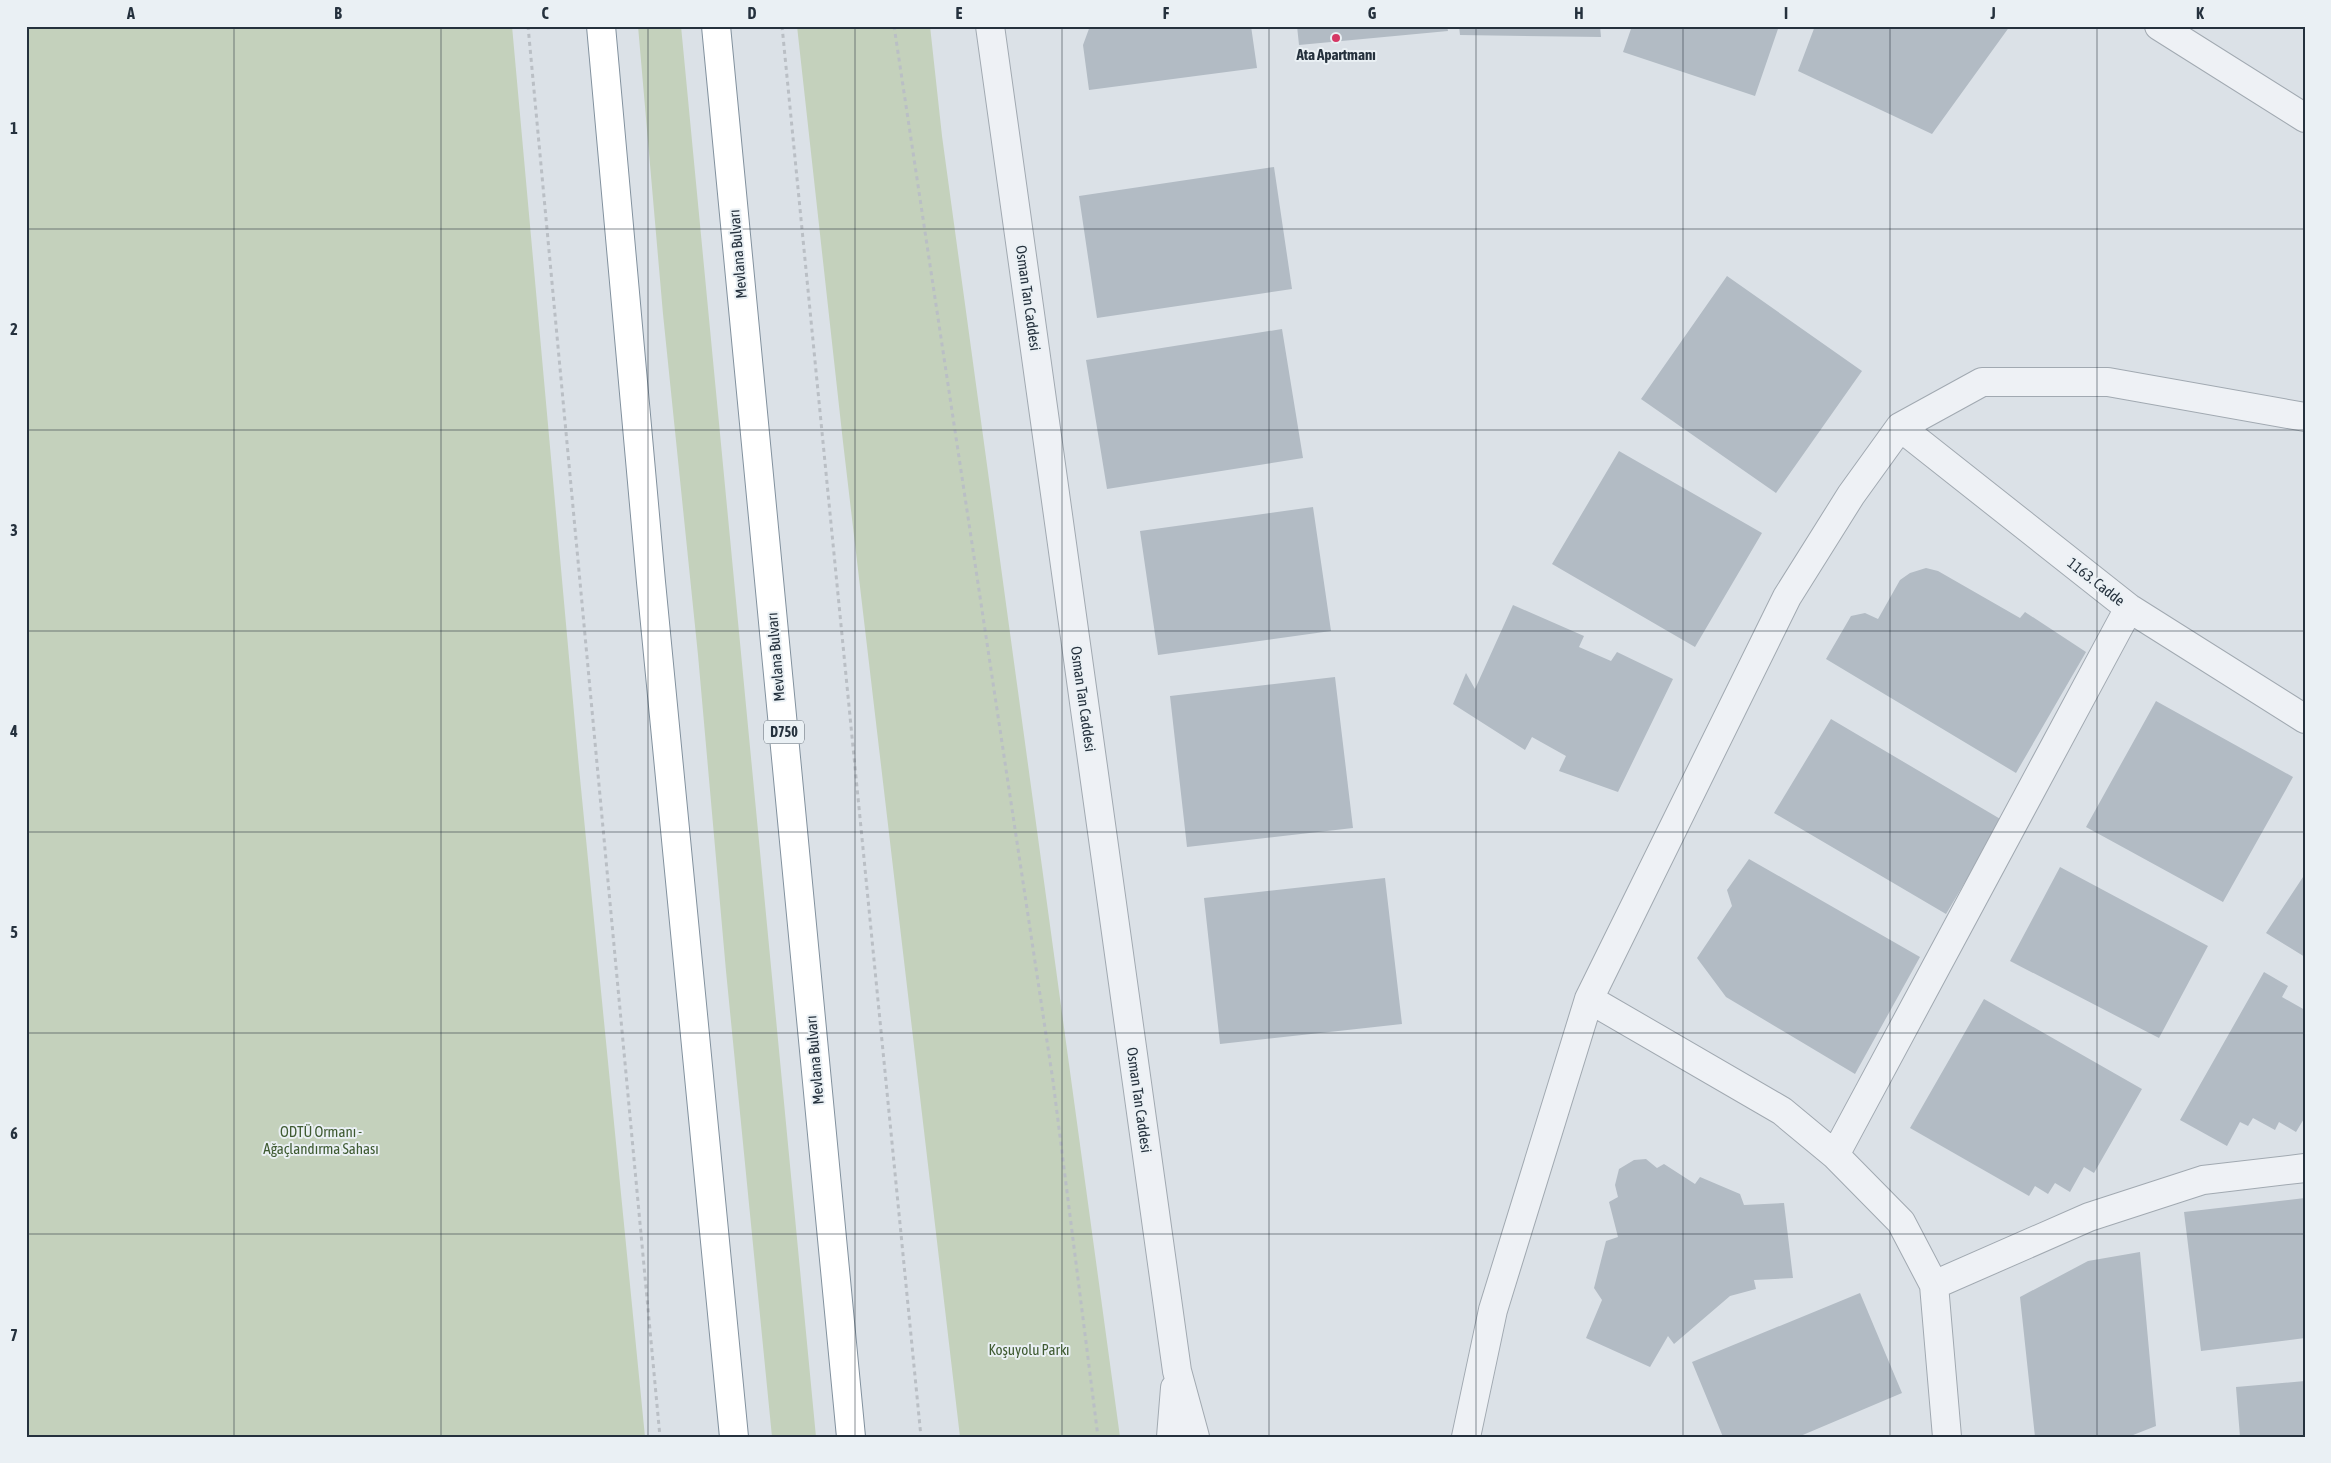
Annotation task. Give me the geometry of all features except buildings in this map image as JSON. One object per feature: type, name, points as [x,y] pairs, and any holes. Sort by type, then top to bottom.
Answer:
[{"type":"highway","points":[[601,26],[651,582],[734,1437]]},
{"type":"highway","name":"Mevlana Bulvarı","points":[[716,26],[851,1437]]},
{"type":"street","name":"Osman Tan Caddesi","points":[[990,26],[1177,1371],[1195,1437]]},
{"type":"street","points":[[2159,26],[2305,118]]},
{"type":"street","points":[[1466,1437],[1493,1310],[1589,999],[1787,596],[1851,495],[1900,427],[1982,382],[2108,382],[2305,417]]},
{"type":"street","name":"1163. Cadde","points":[[1900,427],[2129,608],[2305,719]]},
{"type":"street","points":[[1835,1155],[2129,608]]},
{"type":"street","points":[[1589,999],[1782,1111],[1835,1155],[1901,1222],[1934,1285],[1947,1437]]},
{"type":"street","points":[[1934,1285],[2089,1218],[2203,1180],[2305,1168]]},
{"type":"street","name":"Osman Tan Caddesi","points":[[1171,1437],[1177,1371]]},
{"type":"path","points":[[528,26],[660,1437]]},
{"type":"path","points":[[782,26],[921,1437]]},
{"type":"path","points":[[894,26],[1053,1081],[1098,1437]]},
{"type":"green space","name":"ODTÜ Ormanı - Ağaçlandırma Sahası","points":[[26,26],[512,26],[579,768],[645,1437],[26,1437]]},
{"type":"green space","points":[[638,26],[681,26],[816,1437],[772,1437],[726,971],[698,655],[663,314]]},
{"type":"green space","name":"Koşuyolu Parkı","points":[[797,26],[930,26],[942,136],[1120,1437],[960,1437],[843,442]]},
{"type":"place","name":"Ata Apartmanı","points":[[1336,38]]}]
